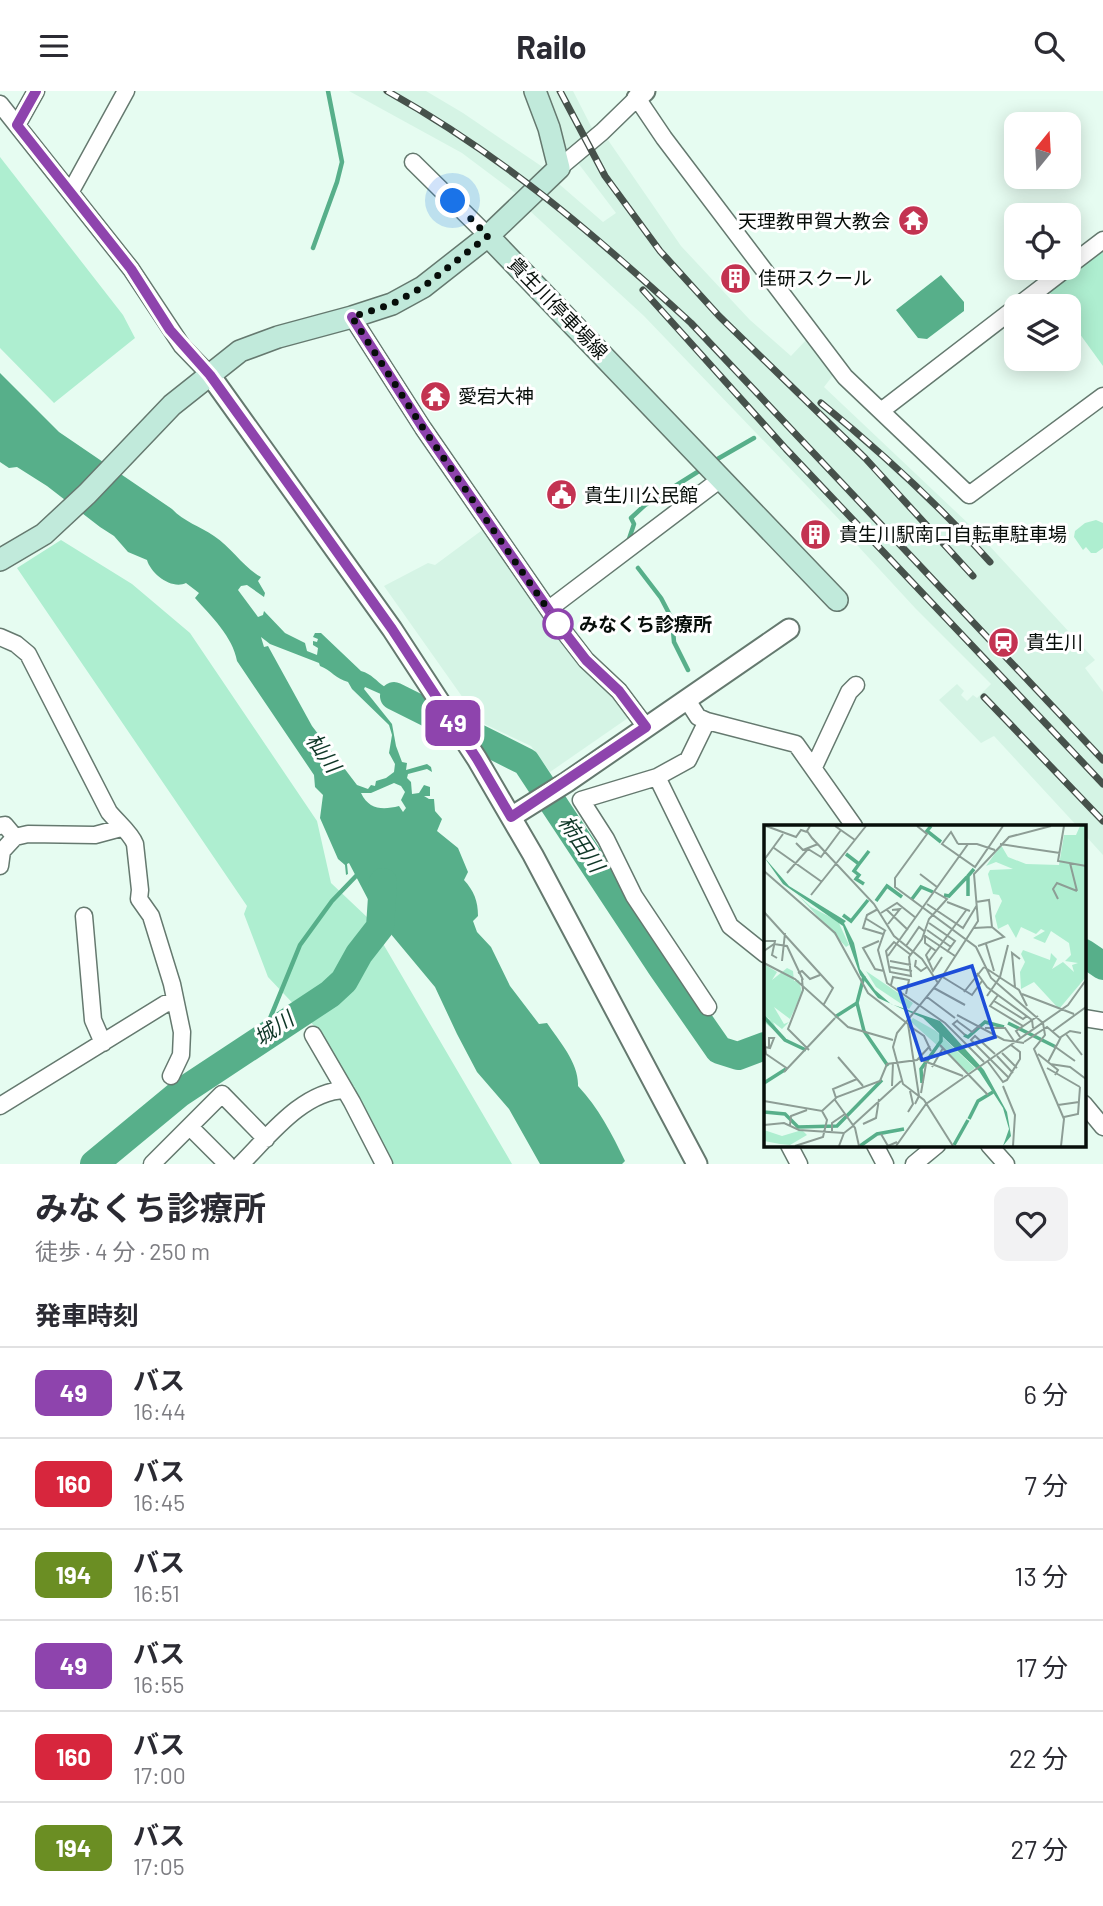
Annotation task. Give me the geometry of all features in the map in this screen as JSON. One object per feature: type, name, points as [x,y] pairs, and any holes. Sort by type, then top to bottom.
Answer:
[{"type":"main road","points":[[4,559],[44,534],[155,421],[240,351],[278,337],[392,304],[423,287],[488,236],[559,168],[536,91]]},
{"type":"main road","name":"貴生川停車場線","points":[[488,236],[837,600]]},
{"type":"street","points":[[17,125],[36,91]]},
{"type":"street","points":[[71,191],[126,91]]},
{"type":"street","points":[[559,168],[603,132],[641,95],[664,138],[840,370],[969,495],[1103,396]]},
{"type":"street","points":[[0,104],[131,269],[202,381],[392,629],[428,683],[511,817],[697,1164]]},
{"type":"street","points":[[413,162],[488,236]]},
{"type":"street","points":[[1081,257],[1103,240]]},
{"type":"street","points":[[881,411],[1051,280]]},
{"type":"street","points":[[352,317],[423,428],[549,609],[586,660],[619,691],[646,727]]},
{"type":"street","points":[[549,609],[722,478]]},
{"type":"street","points":[[511,817],[567,782],[789,629]]},
{"type":"street","points":[[0,637],[16,644],[28,654],[109,812],[135,844],[141,890],[139,899],[151,916],[175,1001],[183,1042],[181,1055],[171,1076]]},
{"type":"street","points":[[814,767],[849,692],[856,685]]},
{"type":"street","points":[[687,700],[698,717],[707,721],[796,744],[853,825]]},
{"type":"street","points":[[707,721],[688,760],[657,777],[580,800],[606,839],[634,896],[708,1007]]},
{"type":"street","points":[[657,777],[730,926],[764,953]]},
{"type":"street","points":[[0,826],[5,825],[15,837]]},
{"type":"street","points":[[0,866],[2,851],[15,837],[28,834],[95,835],[121,828]]},
{"type":"street","points":[[84,916],[93,1020],[103,1043]]},
{"type":"street","points":[[0,1106],[175,1001]]},
{"type":"street","points":[[313,1035],[384,1164]]},
{"type":"street","points":[[241,1164],[305,1104],[326,1092],[345,1090]]},
{"type":"street","points":[[159,1162],[222,1094],[266,1139]]},
{"type":"street","points":[[1086,1106],[1103,1127]]},
{"type":"street","points":[[190,1127],[227,1164]]},
{"type":"street","points":[[790,1147],[799,1164]]},
{"type":"street","points":[[875,1147],[885,1164]]},
{"type":"street","points":[[914,1164],[935,1147]]},
{"type":"street","points":[[991,1147],[1006,1164]]},
{"type":"shaded area","points":[[349,91],[426,91],[547,170],[518,195],[462,153]]},
{"type":"shaded area","points":[[542,91],[573,91],[594,132],[577,141],[566,153]]},
{"type":"shaded area","points":[[608,140],[681,246],[750,320],[791,356],[808,338],[834,374],[824,387],[972,527],[1095,660],[1085,668],[1103,692],[1103,855],[1086,836],[1086,825],[1076,825],[994,736],[981,743],[939,700],[957,684],[964,691],[961,695],[967,701],[973,695],[977,698],[991,684],[916,609],[857,545],[854,535],[644,316],[530,211],[559,184],[603,222],[616,213],[578,163]]},
{"type":"shaded area","points":[[0,157],[123,315],[135,338],[54,403],[0,348]]},
{"type":"shaded area","points":[[1103,243],[1103,366],[1081,336],[1081,294],[1051,294],[1047,289],[1058,280],[1081,280],[1081,261]]},
{"type":"shaded area","points":[[1096,520],[1103,523],[1103,548],[1091,553],[1086,547],[1083,550],[1074,537],[1075,531],[1085,523]]},
{"type":"shaded area","name":"みなくち診療所","points":[[485,528],[628,718],[550,772],[531,746],[480,722],[384,586],[428,563],[435,565]]},
{"type":"shaded area","points":[[61,540],[132,584],[190,633],[317,821],[331,883],[368,918],[512,1164],[387,1164],[318,1030],[268,977],[244,914],[247,906],[17,568]]},
{"type":"water","points":[[941,275],[964,302],[964,311],[927,339],[918,338],[896,310]]},
{"type":"water","name":"杣川","points":[[0,373],[59,432],[214,536],[261,577],[258,581],[265,593],[264,597],[247,585],[238,590],[258,617],[263,615],[264,611],[285,633],[305,643],[307,651],[317,655],[318,648],[313,645],[313,641],[317,642],[318,639],[313,637],[315,633],[321,633],[361,671],[425,709],[428,715],[365,687],[364,689],[392,724],[402,762],[407,763],[406,770],[427,764],[431,767],[432,772],[427,769],[408,774],[407,778],[411,782],[412,794],[419,793],[424,785],[430,787],[430,796],[424,796],[434,799],[435,811],[442,819],[437,831],[458,848],[468,872],[464,880],[476,901],[478,916],[473,921],[477,932],[491,947],[510,986],[539,1024],[547,1023],[567,1053],[575,1069],[578,1086],[610,1131],[625,1161],[622,1164],[540,1164],[509,1109],[477,1072],[435,987],[390,933],[372,907],[349,863],[346,875],[345,865],[338,859],[320,818],[323,795],[315,787],[314,775],[237,661],[226,635],[195,598],[199,593],[186,583],[180,585],[163,579],[147,560],[128,552],[114,536],[47,486],[17,467],[9,468],[0,462]],"holes":[[[261,637],[270,644],[319,663],[348,682],[389,725],[392,735],[389,753],[395,764],[394,772],[376,781],[375,786],[371,785],[368,789],[357,785],[312,726],[268,646],[264,647]],[[394,783],[401,786],[405,792],[401,800],[406,808],[403,812],[399,806],[372,806],[361,793],[371,793]]]},
{"type":"waterway","points":[[313,248],[342,162],[328,91]]},
{"type":"waterway","points":[[714,461],[754,438]]},
{"type":"waterway","points":[[629,539],[634,524],[631,518],[645,505],[699,471]]},
{"type":"waterway","points":[[638,568],[661,598],[672,619],[674,642],[688,670]]},
{"type":"waterway","name":"柿田川","points":[[394,696],[526,762],[719,1050],[738,1056],[764,1046]]},
{"type":"waterway","points":[[533,771],[542,766]]},
{"type":"waterway","points":[[262,1038],[300,945],[332,901],[357,875]]},
{"type":"waterway","name":"城川","points":[[94,1164],[180,1093],[330,994],[344,981],[359,954],[380,927],[383,882]]},
{"type":"waterway","name":"柿田川","points":[[1086,954],[1103,966]]},
{"type":"railway","points":[[387,91],[470,142],[508,169],[583,228],[691,323],[1103,760]]},
{"type":"railway","points":[[560,91],[605,176],[660,251],[719,316],[865,458],[973,576]]},
{"type":"railway","points":[[643,290],[786,449],[1103,784]]},
{"type":"railway","points":[[821,403],[908,479],[990,562]]},
{"type":"railway","points":[[984,697],[1103,821]]},
{"type":"bus line","name":"49","points":[[36,91],[17,125],[131,269],[170,330],[210,375],[303,504],[392,629],[477,759],[511,817],[646,727],[619,691],[586,660],[559,625],[423,428],[352,317]]},
{"type":"place","name":"天理教甲賀大教会","points":[[913,221]]},
{"type":"place","name":"佳研スクール","points":[[735,278]]},
{"type":"place","name":"愛宕大神","points":[[435,396]]},
{"type":"place","name":"貴生川公民館","points":[[561,495]]},
{"type":"place","name":"貴生川駅南口自転車駐車場","points":[[816,534]]},
{"type":"place","name":"みなくち診療所","points":[[558,624]]},
{"type":"place","name":"貴生川","points":[[1003,642]]},
{"type":"route","points":[[453,201],[488,236],[423,287],[392,304],[352,317],[423,428],[558,624]]}]
